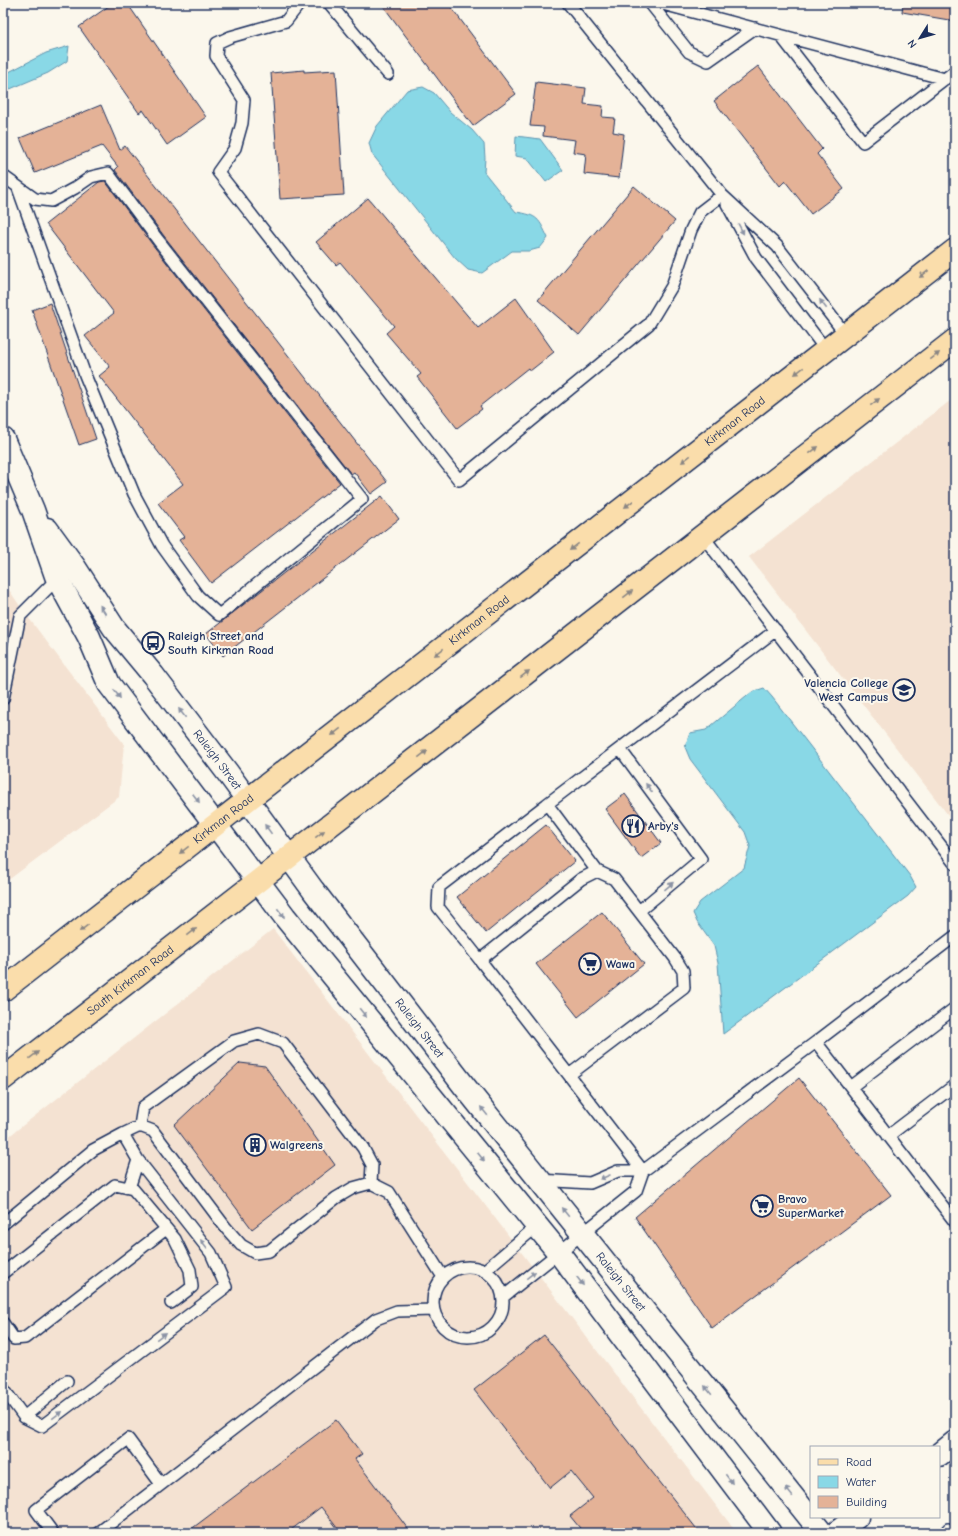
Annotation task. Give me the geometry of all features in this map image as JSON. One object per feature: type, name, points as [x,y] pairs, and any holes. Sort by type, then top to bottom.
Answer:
[{"type":"main road","name":"Kirkman Road","points":[[3,990],[955,250]]},
{"type":"main road","points":[[258,881],[955,340]]},
{"type":"main road","name":"South Kirkman Road","points":[[3,1079],[258,881]]},
{"type":"street","name":"Raleigh Street","points":[[3,440],[33,510],[58,578],[89,637],[109,684],[285,917],[559,1253],[770,1533]]},
{"type":"street","name":"Raleigh Street","points":[[33,510],[74,566],[114,628],[158,681],[289,857],[455,1074],[822,1533]]},
{"type":"street","points":[[940,1453],[955,1442]]},
{"type":"street","points":[[836,1533],[856,1518]]},
{"type":"lane","points":[[300,3],[286,21],[230,37],[217,43],[216,56],[244,100],[242,123],[235,148],[218,172],[459,480],[649,324],[672,286],[691,230],[700,212],[722,195]]},
{"type":"lane","points":[[329,3],[388,74]]},
{"type":"lane","points":[[568,3],[722,195],[777,246],[846,335]]},
{"type":"lane","points":[[650,3],[689,52],[708,61],[755,28]]},
{"type":"lane","points":[[659,3],[945,79]]},
{"type":"lane","points":[[780,35],[863,142],[955,71]]},
{"type":"lane","points":[[3,176],[35,199],[51,201],[91,177],[108,173],[158,240],[362,499],[219,615],[198,596],[162,546],[134,494],[85,375],[18,188]]},
{"type":"lane","points":[[722,195],[756,258],[826,350]]},
{"type":"lane","points":[[703,536],[955,864]]},
{"type":"lane","points":[[3,698],[20,616],[58,578]]},
{"type":"lane","points":[[642,1171],[570,1075],[438,906],[439,887],[776,630]]},
{"type":"lane","points":[[620,749],[701,859],[639,911]]},
{"type":"lane","points":[[548,804],[597,871],[614,879],[675,958],[683,972],[684,988],[570,1075]]},
{"type":"lane","points":[[480,960],[581,879],[597,871]]},
{"type":"lane","points":[[539,1180],[590,1183],[618,1171],[642,1171],[816,1042],[955,936]]},
{"type":"lane","points":[[851,1087],[955,1008]]},
{"type":"lane","points":[[140,1126],[143,1107],[234,1041],[259,1034],[283,1043],[363,1148],[372,1165],[371,1183]]},
{"type":"lane","points":[[816,1042],[955,1222]]},
{"type":"lane","points":[[888,1136],[955,1085]]},
{"type":"lane","points":[[3,1224],[93,1150],[140,1126],[153,1131],[226,1228],[241,1244],[255,1254],[269,1251],[336,1198],[353,1188],[371,1183],[389,1192],[443,1277]]},
{"type":"lane","points":[[3,1388],[24,1416],[42,1426],[226,1288],[211,1253],[138,1160],[123,1134]]},
{"type":"lane","points":[[129,1188],[138,1160]]},
{"type":"lane","points":[[503,1297],[636,1191],[642,1171]]},
{"type":"lane","points":[[3,1273],[115,1186],[129,1188],[133,1189],[175,1239],[190,1270],[192,1287],[171,1303]]},
{"type":"lane","points":[[484,1271],[537,1226]]},
{"type":"lane","points":[[3,1323],[14,1339],[25,1338],[166,1229]]},
{"type":"lane","points":[[462,1267],[484,1271],[493,1277],[499,1286],[503,1297],[502,1309],[498,1320],[491,1329],[481,1334],[469,1337],[458,1335],[447,1329],[439,1321],[434,1310],[434,1298],[437,1287],[443,1277],[462,1267]]},
{"type":"lane","points":[[98,1533],[376,1319],[397,1311],[434,1310]]},
{"type":"lane","points":[[24,1416],[67,1381]]},
{"type":"lane","points":[[54,1533],[36,1510],[128,1439],[161,1484]]},
{"type":"shaded area","name":"Valencia College West Campus","points":[[955,397],[955,824],[749,557]]},
{"type":"shaded area","points":[[3,581],[22,609],[124,744],[119,797],[3,884]]},
{"type":"shaded area","points":[[273,929],[737,1533],[3,1533],[3,1141]]},
{"type":"water","points":[[69,46],[67,61],[48,73],[3,92],[3,75],[46,53]]},
{"type":"water","points":[[423,87],[434,93],[450,112],[472,130],[484,144],[484,172],[516,212],[529,215],[540,222],[548,238],[540,248],[529,251],[512,251],[482,273],[468,270],[455,258],[372,154],[369,143],[377,126],[407,90]]},
{"type":"water","points":[[516,136],[540,139],[563,170],[546,182],[527,158],[515,156]]},
{"type":"water","points":[[764,688],[910,876],[916,887],[908,896],[723,1034],[718,963],[714,946],[697,922],[693,913],[700,902],[744,868],[750,846],[745,832],[690,759],[685,747],[690,733],[706,730],[752,692]]},
{"type":"building","points":[[113,3],[127,3],[206,117],[167,145],[143,110],[139,113],[79,27]]},
{"type":"building","points":[[381,3],[448,3],[516,94],[473,126]]},
{"type":"building","points":[[903,3],[955,3],[955,21],[902,12]]},
{"type":"building","points":[[758,66],[822,149],[817,154],[844,189],[811,214],[785,181],[780,186],[714,101]]},
{"type":"building","points":[[304,70],[304,72],[336,70],[344,195],[280,199],[271,73]]},
{"type":"building","points":[[536,82],[586,88],[584,104],[603,106],[602,117],[615,118],[613,132],[624,134],[619,178],[584,174],[586,154],[573,152],[575,140],[543,136],[544,127],[530,126]]},
{"type":"building","points":[[101,105],[120,150],[125,146],[387,482],[371,494],[354,472],[351,474],[164,236],[115,170],[118,167],[102,146],[35,173],[20,138]]},
{"type":"building","points":[[105,181],[152,244],[340,483],[211,583],[179,540],[184,537],[158,503],[183,484],[99,376],[110,367],[85,336],[114,313],[46,224],[99,182]]},
{"type":"building","points":[[634,186],[675,221],[579,335],[538,300]]},
{"type":"building","points":[[368,198],[478,328],[516,298],[554,352],[530,371],[528,368],[480,406],[482,409],[457,428],[417,377],[421,374],[386,333],[394,326],[340,262],[336,265],[316,242]]},
{"type":"building","points":[[50,303],[96,439],[79,445],[32,310]]},
{"type":"building","points":[[382,496],[399,519],[223,656],[206,634]]},
{"type":"building","name":"Arby's","points":[[625,794],[661,843],[641,858],[605,809]]},
{"type":"building","points":[[546,825],[575,861],[486,933],[457,897]]},
{"type":"building","name":"Wawa","points":[[602,912],[644,964],[578,1017],[536,964]]},
{"type":"building","name":"Walgreens","points":[[240,1063],[265,1066],[335,1165],[252,1229],[174,1125]]},
{"type":"building","name":"Bravo SuperMarket","points":[[799,1078],[891,1195],[712,1328],[635,1217]]},
{"type":"building","points":[[544,1335],[700,1533],[584,1533],[570,1516],[593,1498],[571,1471],[550,1488],[474,1390]]},
{"type":"building","points":[[336,1420],[362,1454],[355,1459],[411,1533],[341,1533],[321,1507],[287,1533],[186,1533]]},
{"type":"place","name":"Raleigh Street and South Kirkman Road","points":[[153,643]]},
{"type":"place","name":"Valencia College West Campus","points":[[904,690]]},
{"type":"place","name":"Arby's","points":[[633,826]]},
{"type":"place","name":"Wawa","points":[[590,964]]},
{"type":"place","name":"Walgreens","points":[[255,1145]]},
{"type":"place","name":"Bravo SuperMarket","points":[[762,1206]]}]
